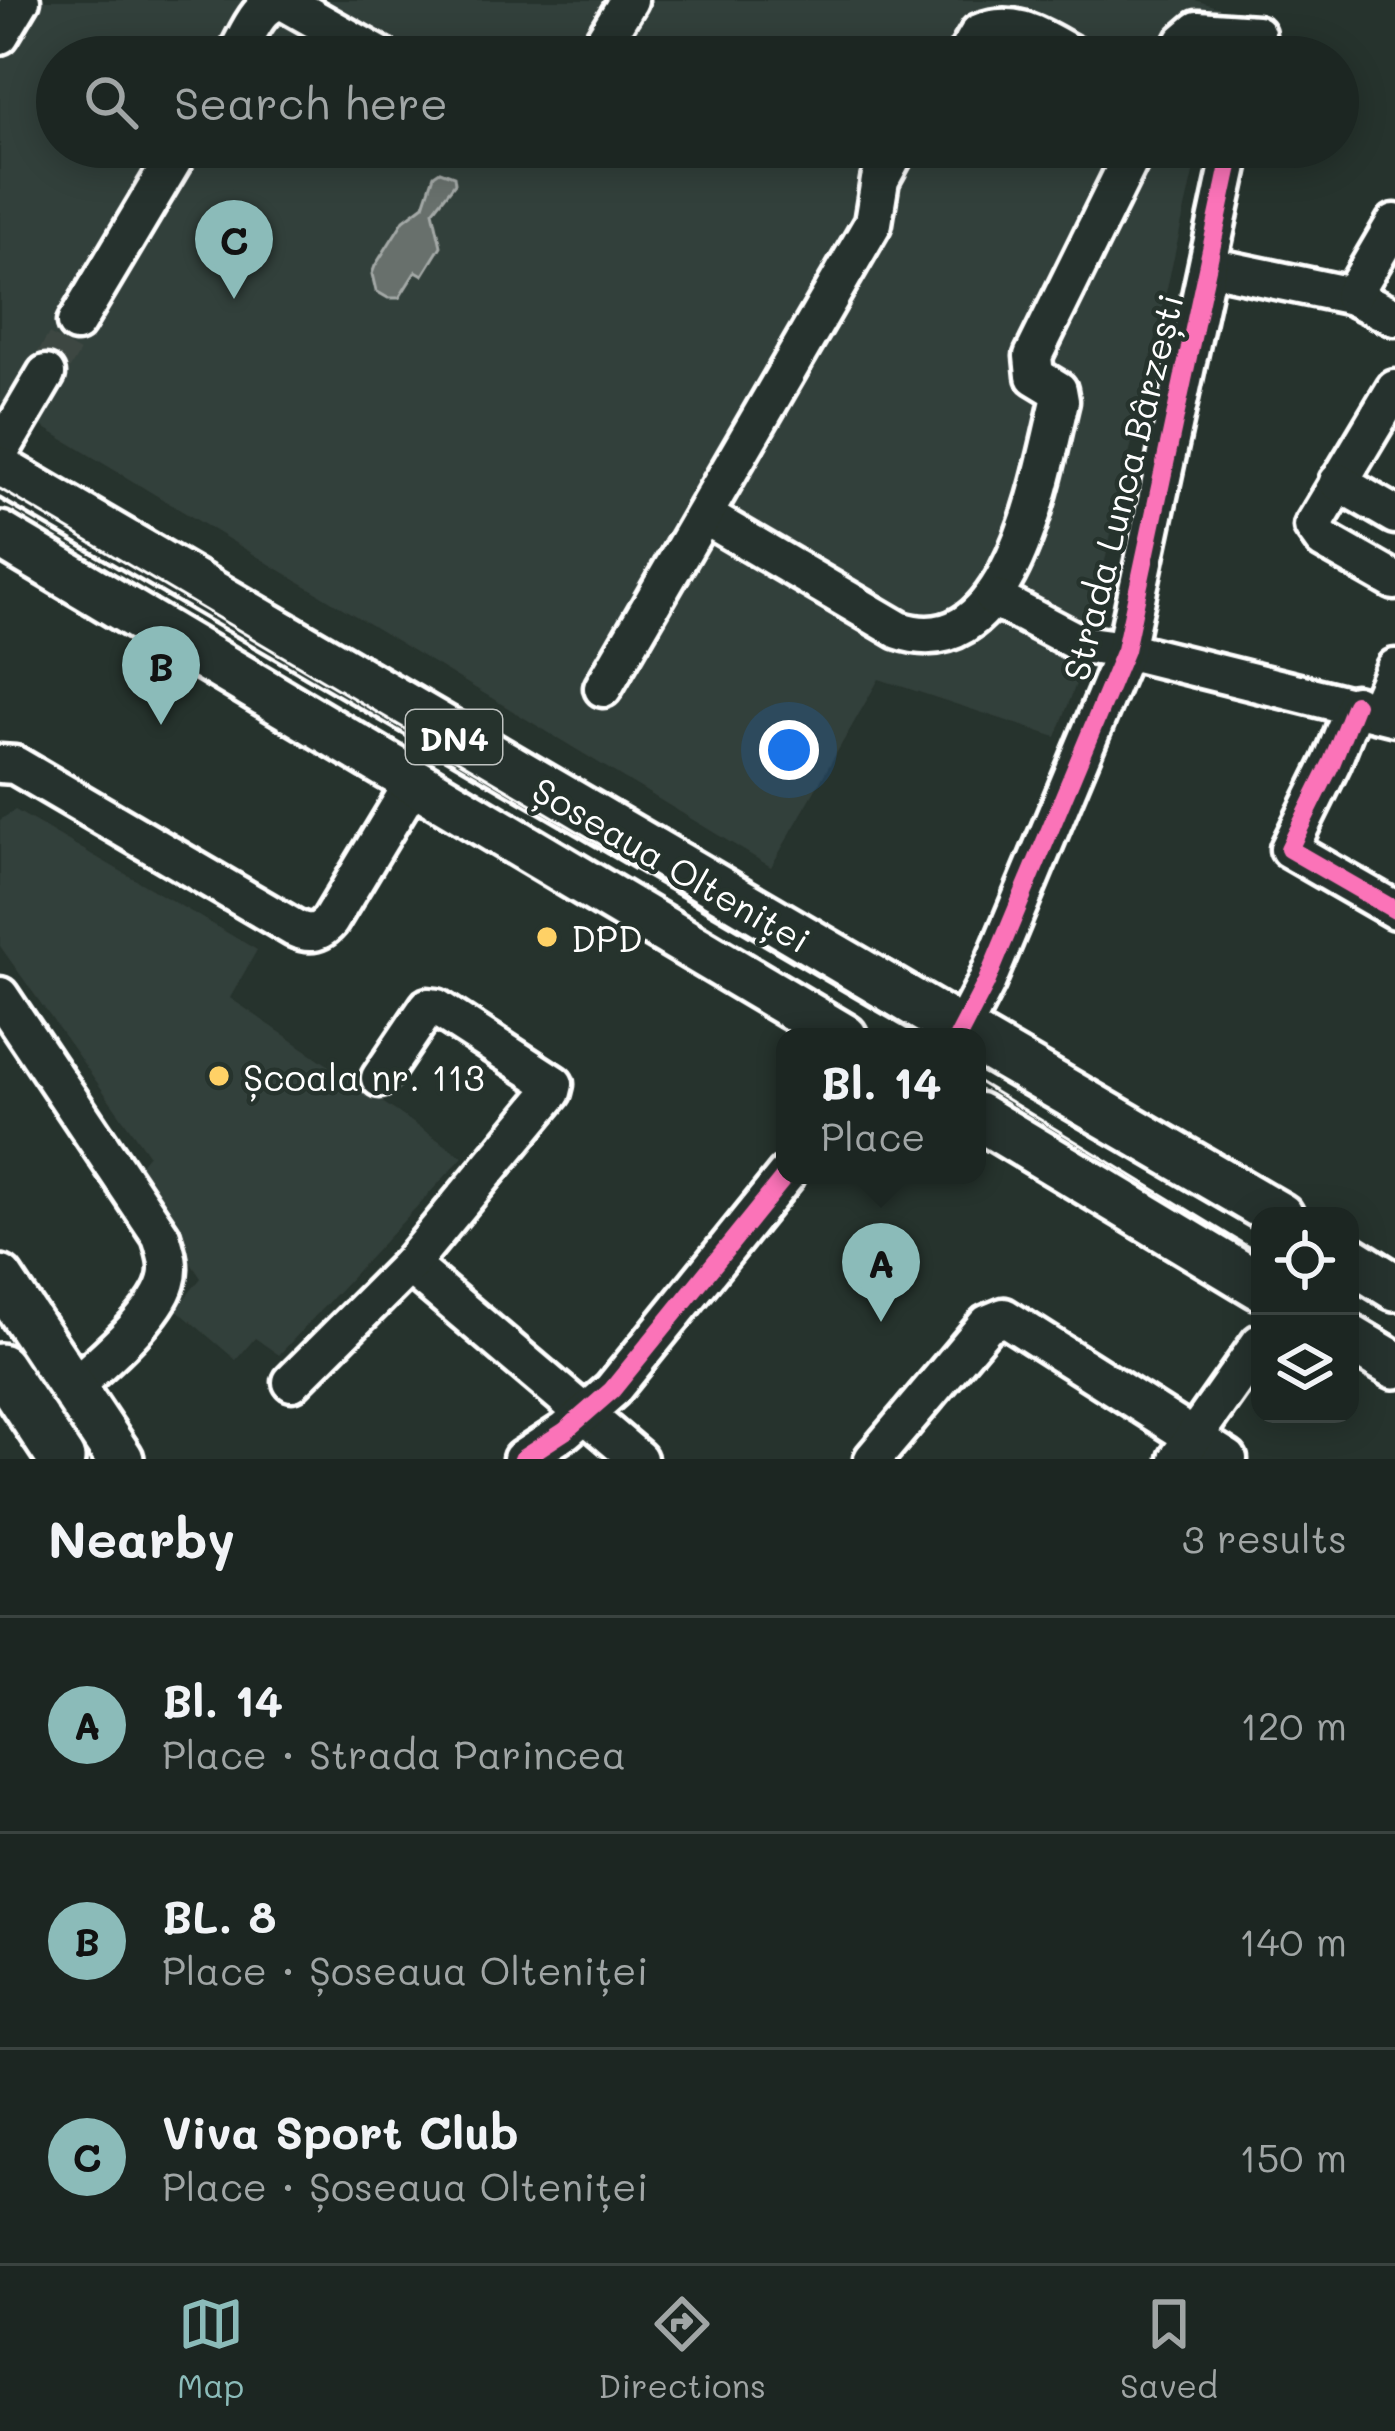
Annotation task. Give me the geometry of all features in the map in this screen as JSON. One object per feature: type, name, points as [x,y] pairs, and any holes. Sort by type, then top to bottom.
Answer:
[{"type":"main road","name":"Șoseaua Olteniței","points":[[0,470],[953,1028]]},
{"type":"main road","name":"Șoseaua Olteniței","points":[[0,535],[829,1028]]},
{"type":"main road","name":"Șoseaua Olteniței","points":[[986,1047],[1264,1207]]},
{"type":"main road","points":[[986,1121],[1251,1281]]},
{"type":"main road","points":[[1359,1265],[1395,1287]]},
{"type":"main road","points":[[0,1279],[120,1459]]},
{"type":"main road","points":[[1359,1343],[1395,1365]]},
{"type":"main road","points":[[0,1367],[61,1459]]},
{"type":"street","points":[[0,35],[21,0]]},
{"type":"street","points":[[248,36],[267,4],[280,0],[344,36]]},
{"type":"street","points":[[959,36],[979,0]]},
{"type":"street","points":[[606,36],[625,2]]},
{"type":"street","points":[[977,36],[1006,26],[1038,36]]},
{"type":"street","points":[[1191,36],[1198,30],[1257,30]]},
{"type":"street","points":[[76,323],[169,168]]},
{"type":"street","points":[[604,688],[873,223],[887,168]]},
{"type":"street","points":[[705,516],[910,634],[940,635],[958,629],[994,598],[1032,513],[1060,400],[1058,390],[1034,373],[1033,356],[1126,168]]},
{"type":"street","name":"Strada Lunca Bârzești","points":[[970,1028],[1125,650],[1229,168]]},
{"type":"street","points":[[1352,296],[1395,223]]},
{"type":"street","points":[[1209,266],[1352,296],[1395,317]]},
{"type":"street","points":[[0,452],[46,374]]},
{"type":"street","points":[[1395,388],[1314,522],[1316,535],[1395,581]]},
{"type":"street","points":[[1338,482],[1395,515]]},
{"type":"street","points":[[994,598],[1081,644],[1125,650],[1376,710]]},
{"type":"street","points":[[1395,668],[1376,710],[1332,762],[1289,849],[1395,910]]},
{"type":"street","points":[[0,764],[15,765],[309,933],[320,931],[330,921],[415,780]]},
{"type":"street","points":[[0,996],[161,1236],[168,1264],[167,1279],[154,1304],[72,1388]]},
{"type":"street","points":[[292,1382],[409,1265],[554,1084],[428,1007],[380,1078]]},
{"type":"street","points":[[522,1459],[585,1414],[625,1376],[779,1184]]},
{"type":"street","points":[[409,1265],[638,1459]]},
{"type":"street","points":[[873,1459],[987,1324],[1004,1317],[1186,1448],[1228,1459]]},
{"type":"street","points":[[1186,1448],[1251,1356]]},
{"type":"shaded area","points":[[0,0],[1195,0],[1229,11],[1224,36],[36,36],[36,168],[1194,168],[1079,676],[1056,737],[879,679],[771,867],[0,401]]},
{"type":"shaded area","points":[[440,171],[454,176],[455,183],[433,211],[441,246],[423,275],[416,271],[399,298],[388,298],[376,291],[375,266],[404,220],[424,205],[434,175]]},
{"type":"shaded area","name":"Școala nr. 113","points":[[15,810],[257,950],[230,998],[463,1157],[279,1355],[255,1338],[236,1360],[176,1309],[201,1278],[131,1175],[148,1154],[0,946],[0,820]]},
{"type":"tunnel","points":[[46,374],[76,323]]},
{"type":"tram line","points":[[0,489],[910,1028]]},
{"type":"tram line","points":[[986,1087],[1251,1248]]},
{"type":"tram line","points":[[1359,1313],[1395,1335]]},
{"type":"cycle path","points":[[963,1028],[986,983],[1125,650],[1228,168]]},
{"type":"cycle path","points":[[1355,704],[1289,849],[1395,910]]},
{"type":"cycle path","points":[[522,1459],[565,1431],[612,1390],[779,1184]]},
{"type":"place","name":"Viva Sport Club","points":[[234,299]]},
{"type":"place","name":"BL. 8","points":[[161,725]]},
{"type":"place","name":"DPD","points":[[547,937]]},
{"type":"place","name":"Școala nr. 113","points":[[219,1076]]},
{"type":"place","name":"Bl. 14","points":[[881,1322]]}]
